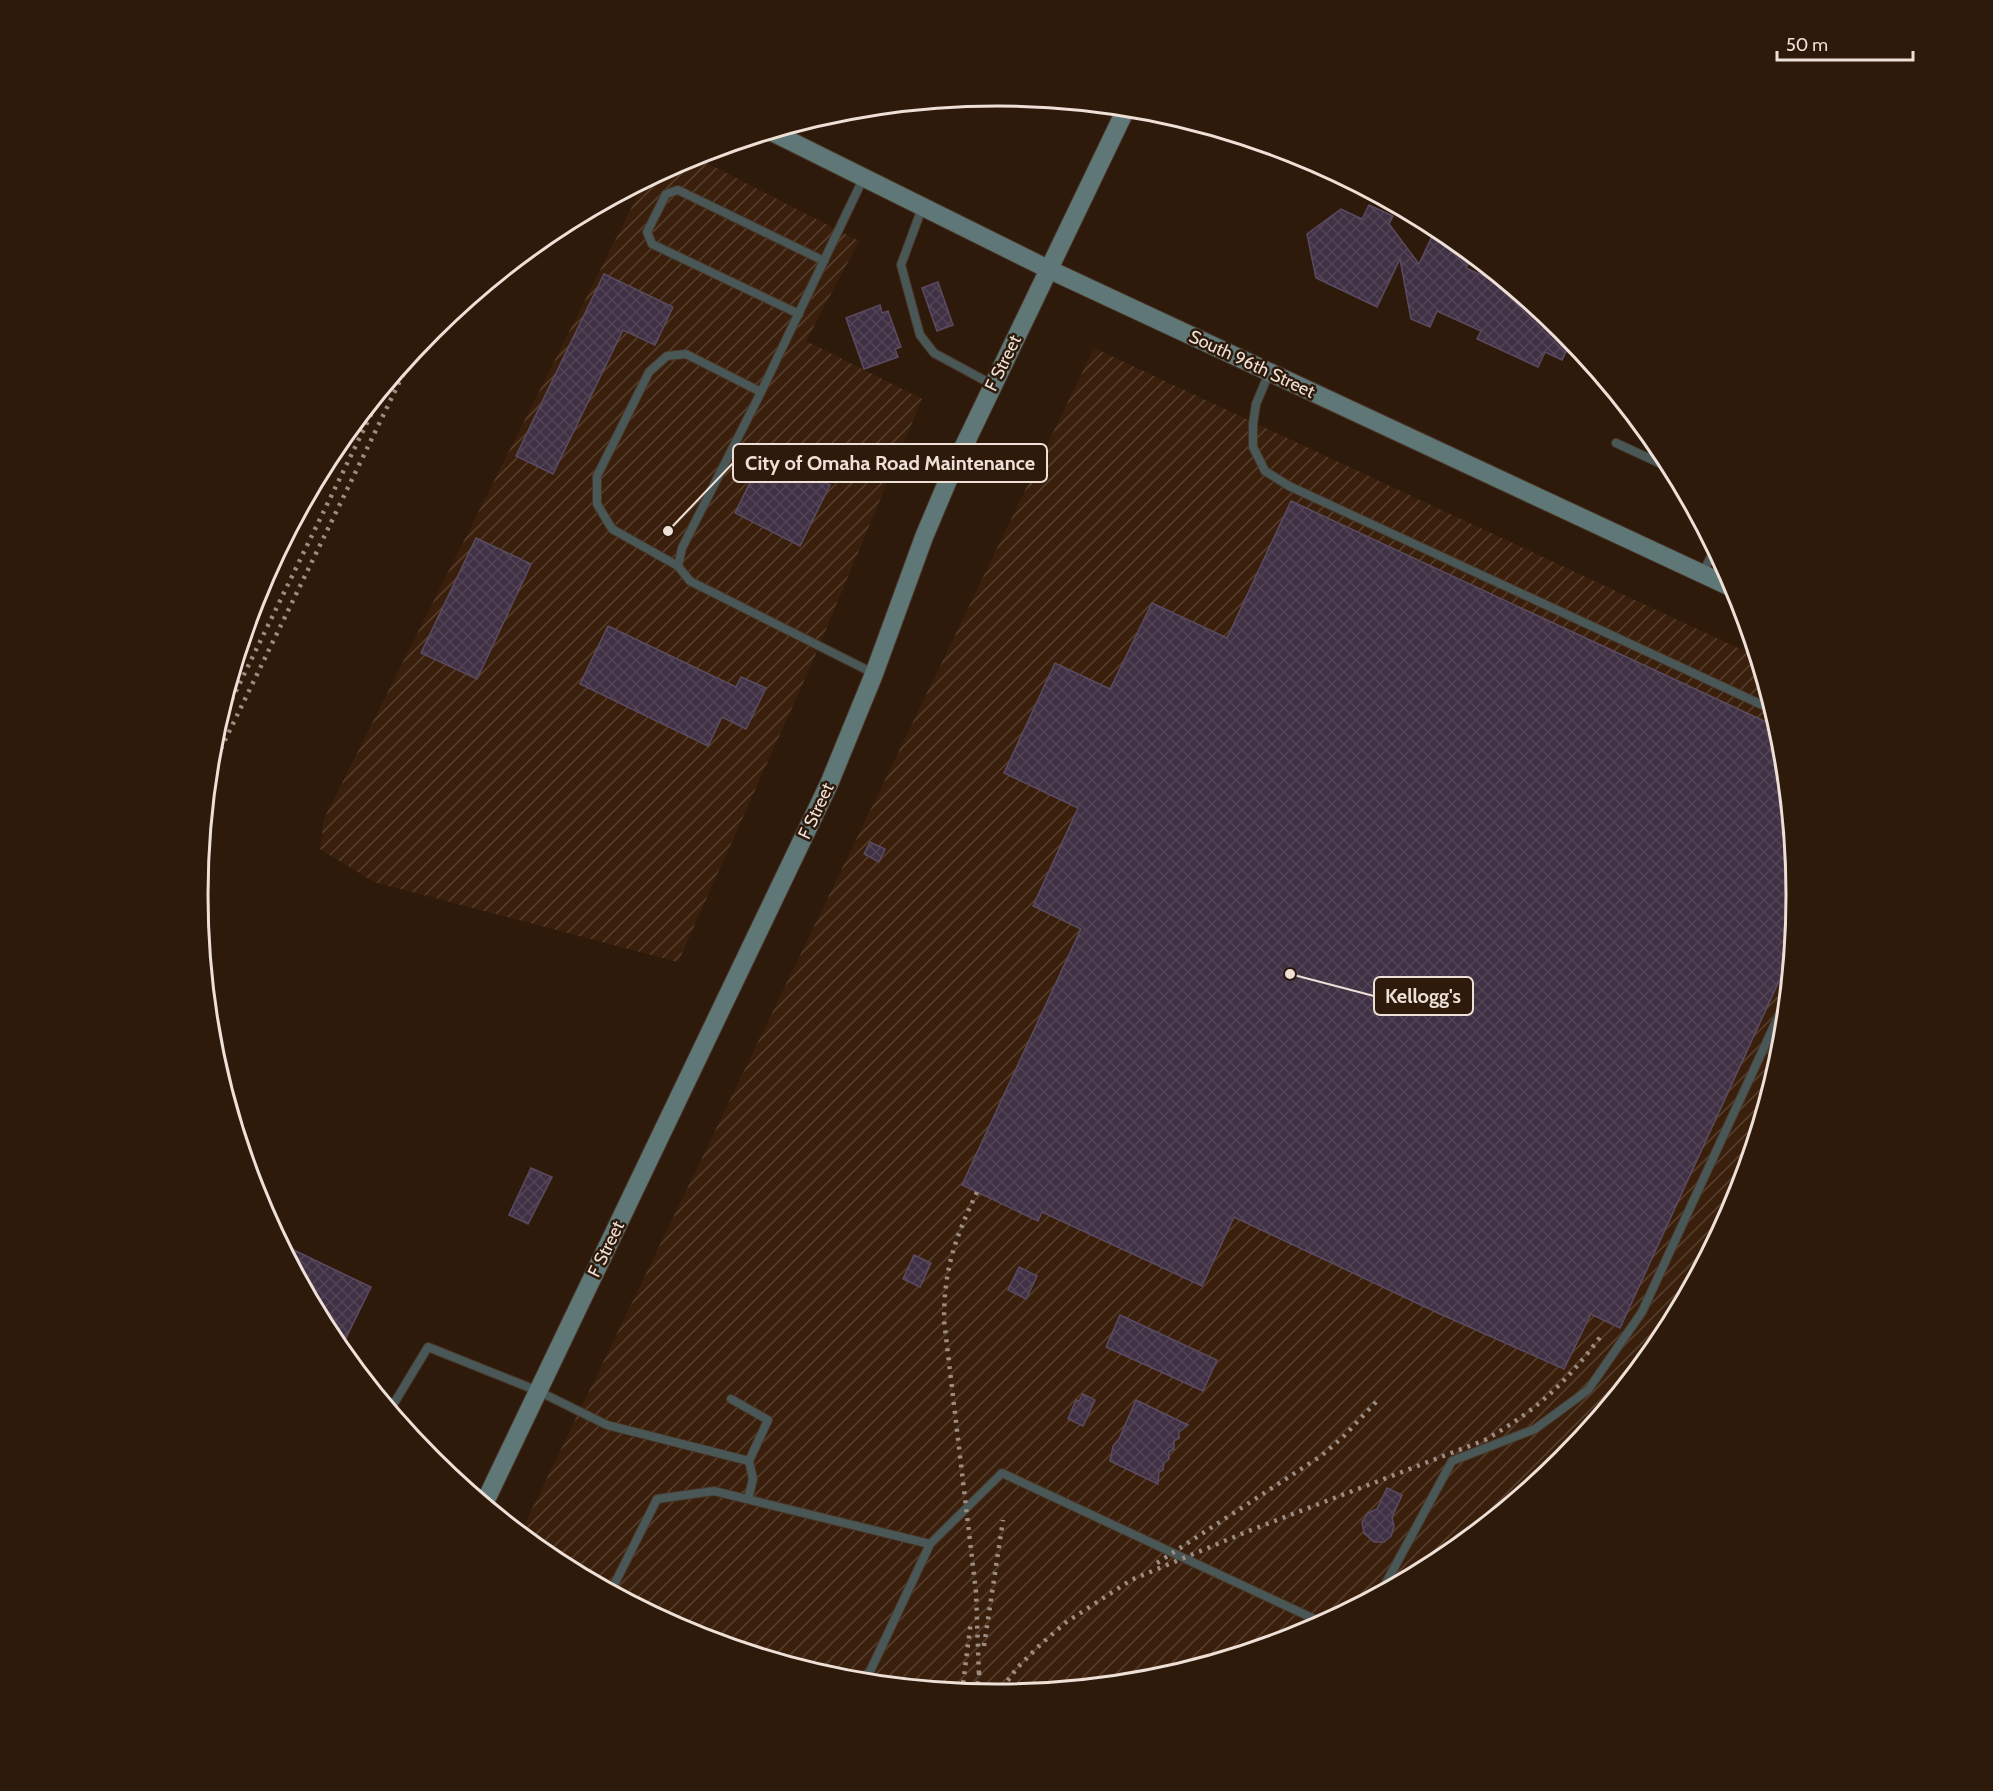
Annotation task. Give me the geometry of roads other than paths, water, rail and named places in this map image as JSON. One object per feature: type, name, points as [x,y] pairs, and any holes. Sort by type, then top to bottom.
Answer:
[{"type":"street","name":"F Street","points":[[487,1498],[829,784],[951,473],[1122,117]]},
{"type":"street","name":"South 96th Street","points":[[781,136],[1048,269],[1720,582]]},
{"type":"lane","points":[[678,566],[682,548],[761,392],[863,178]]},
{"type":"lane","points":[[799,314],[652,244],[647,232],[666,194],[678,190],[824,261]]},
{"type":"lane","points":[[922,207],[901,265],[920,335],[934,353],[993,385]]},
{"type":"lane","points":[[761,392],[686,354],[667,356],[649,372],[597,476],[597,504],[612,529],[678,566],[690,581],[874,674]]},
{"type":"lane","points":[[1269,373],[1256,404],[1253,424],[1253,447],[1264,471],[1289,486],[1762,705]]},
{"type":"lane","points":[[1616,443],[1656,461]]},
{"type":"lane","points":[[1702,574],[1709,559]]},
{"type":"lane","points":[[1387,1581],[1452,1461],[1535,1429],[1588,1390],[1642,1312],[1774,1026]]},
{"type":"lane","points":[[394,1404],[428,1347],[538,1391],[607,1425],[749,1461]]},
{"type":"lane","points":[[731,1399],[768,1420],[749,1461],[753,1479],[748,1499]]},
{"type":"lane","points":[[869,1674],[930,1544],[1002,1473],[1312,1618]]},
{"type":"lane","points":[[614,1585],[657,1499],[714,1491],[930,1544]]},
{"type":"railway","points":[[222,746],[403,376]]},
{"type":"railway","points":[[232,698],[370,416]]},
{"type":"railway","points":[[977,1192],[952,1254],[946,1285],[944,1320],[976,1592],[979,1677]]},
{"type":"railway","points":[[1005,1684],[1017,1668],[1065,1623],[1131,1580],[1246,1532],[1485,1440],[1520,1418],[1563,1382],[1601,1336]]},
{"type":"railway","points":[[1157,1563],[1321,1456],[1343,1437],[1376,1402]]},
{"type":"railway","points":[[984,1646],[1003,1520]]},
{"type":"railway","points":[[963,1683],[971,1621]]},
{"type":"railway","points":[[978,1684],[980,1669]]},
{"type":"place","name":"City of Omaha Road Maintenance","points":[[668,531]]},
{"type":"place","name":"Kellogg's","points":[[1290,974]]}]
